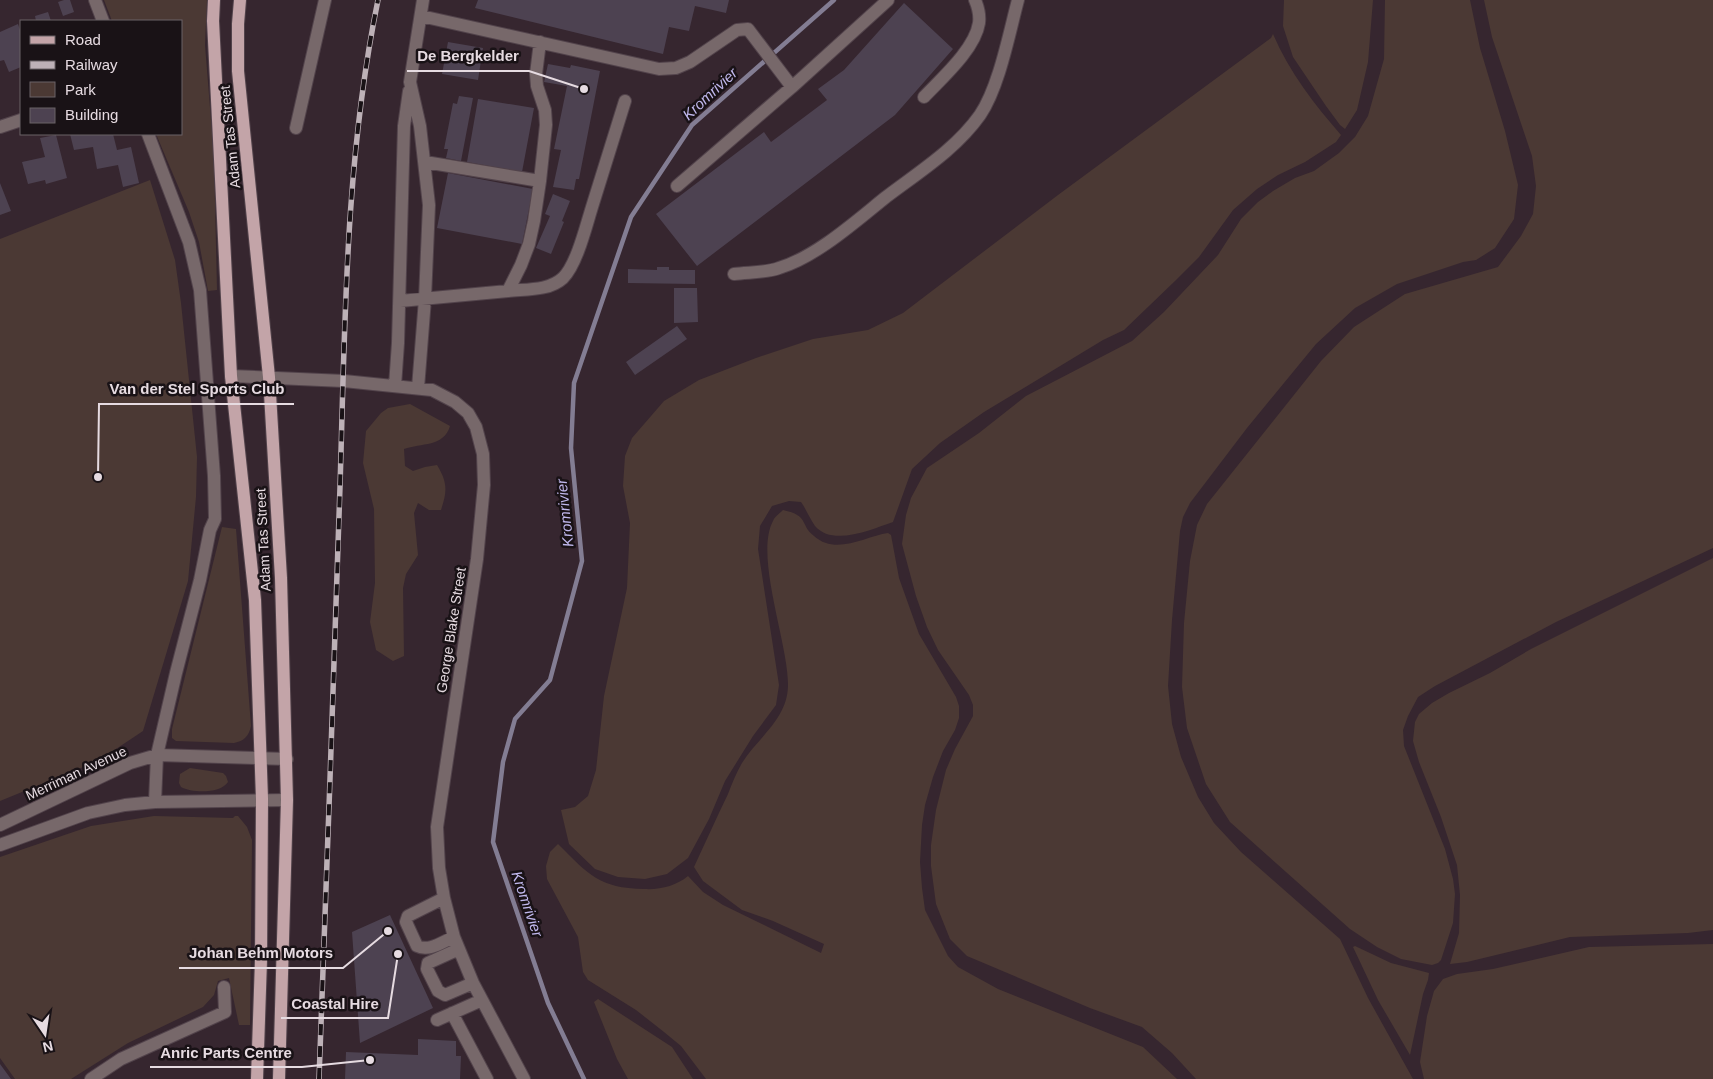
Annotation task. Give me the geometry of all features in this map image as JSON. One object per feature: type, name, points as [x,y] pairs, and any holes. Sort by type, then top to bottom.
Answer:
[{"type":"main road","name":"Adam Tas Street","points":[[214,0],[213,21],[231,376],[255,600],[259,758],[262,799],[261,960],[257,1079]]},
{"type":"main road","name":"Adam Tas Street","points":[[240,0],[238,72],[269,377],[281,578],[287,800],[279,1079]]},
{"type":"street","points":[[94,0],[103,20]]},
{"type":"street","points":[[296,128],[325,0]]},
{"type":"street","points":[[396,386],[404,126],[423,0]]},
{"type":"street","points":[[678,186],[888,0]]},
{"type":"street","points":[[924,97],[968,48],[976,35],[979,10],[975,0]]},
{"type":"street","points":[[734,274],[778,269],[805,258],[946,151],[966,132],[981,114],[994,87],[1018,0]]},
{"type":"street","points":[[421,16],[659,69],[676,68],[690,62],[737,30],[748,29],[792,87]]},
{"type":"street","points":[[508,291],[521,266],[529,244],[540,180],[546,126],[545,110],[537,86],[536,74],[540,42]]},
{"type":"street","points":[[410,82],[420,126],[429,205],[425,299],[418,388]]},
{"type":"street","points":[[400,301],[543,288],[555,284],[563,278],[582,239],[625,101]]},
{"type":"street","points":[[0,128],[20,120]]},
{"type":"street","points":[[148,135],[189,242],[200,290],[215,502],[215,519],[210,530],[200,580],[157,756],[155,802]]},
{"type":"street","points":[[424,162],[540,180]]},
{"type":"street","name":"George Blake Street","points":[[231,376],[418,388],[441,394],[455,402],[468,413],[476,427],[483,454],[484,485],[477,560],[437,827],[439,868],[444,898],[459,950],[473,984],[524,1079]]},
{"type":"street","name":"Merriman Avenue","points":[[0,825],[130,763],[157,756],[287,759]]},
{"type":"street","points":[[0,845],[88,813],[126,805],[155,802],[287,800]]},
{"type":"street","points":[[444,898],[408,916],[406,922],[417,946],[421,949],[427,949],[454,937]]},
{"type":"street","points":[[459,950],[428,963],[427,969],[438,991],[445,995],[473,984]]},
{"type":"street","points":[[91,1079],[120,1059],[225,1012],[224,987]]},
{"type":"street","points":[[437,1020],[482,1000]]},
{"type":"street","points":[[452,1013],[487,1079]]},
{"type":"green space","points":[[104,0],[207,0],[205,45],[214,158],[217,290],[208,291],[199,242],[189,212],[156,135],[182,135],[182,20],[112,20]]},
{"type":"green space","points":[[1284,0],[1373,0],[1368,62],[1357,110],[1345,129],[1326,106],[1293,57],[1283,26]]},
{"type":"green space","points":[[1385,0],[1470,0],[1480,48],[1505,131],[1518,185],[1514,219],[1495,248],[1476,260],[1463,262],[1397,284],[1355,308],[1316,344],[1247,428],[1190,503],[1183,517],[1180,531],[1168,686],[1172,724],[1181,757],[1198,797],[1214,823],[1241,852],[1340,939],[1368,998],[1413,1079],[1196,1079],[1172,1053],[1142,1027],[1090,1008],[967,956],[950,939],[936,904],[931,866],[931,845],[936,810],[946,770],[973,716],[973,705],[969,695],[938,650],[927,627],[916,596],[902,544],[906,515],[911,498],[927,468],[979,433],[1026,396],[1132,341],[1164,312],[1218,255],[1241,219],[1258,202],[1295,178],[1314,171],[1339,153],[1355,137],[1368,116],[1384,59]]},
{"type":"green space","points":[[1484,0],[1713,0],[1713,548],[1556,622],[1435,686],[1418,697],[1403,730],[1404,746],[1445,849],[1455,894],[1453,923],[1441,960],[1432,965],[1401,959],[1377,947],[1350,929],[1230,822],[1206,784],[1187,728],[1182,687],[1184,623],[1190,561],[1197,525],[1207,504],[1321,361],[1354,327],[1405,294],[1498,267],[1521,236],[1533,214],[1536,186],[1532,156],[1492,37]]},
{"type":"green space","points":[[1273,34],[1279,48],[1303,88],[1341,135],[1336,142],[1305,162],[1278,175],[1257,189],[1233,210],[1199,257],[1124,330],[1103,340],[984,412],[940,443],[912,469],[893,522],[864,532],[842,536],[832,535],[823,532],[815,526],[801,502],[789,501],[772,506],[760,526],[758,549],[779,685],[776,705],[753,736],[725,781],[709,819],[688,858],[667,874],[645,879],[618,877],[595,869],[569,844],[561,810],[575,807],[588,796],[596,770],[604,696],[627,588],[630,523],[623,486],[625,456],[632,438],[664,401],[699,380],[813,339],[868,330],[903,313],[1058,195],[1271,38]]},
{"type":"green space","points":[[150,180],[175,260],[197,457],[196,497],[188,581],[143,731],[98,761],[0,801],[0,239]]},
{"type":"green space","points":[[410,404],[450,426],[443,438],[437,441],[404,449],[405,466],[413,471],[437,465],[445,482],[445,493],[441,510],[429,510],[418,503],[414,513],[418,555],[406,574],[403,588],[404,656],[393,661],[376,650],[370,622],[375,583],[374,509],[363,463],[366,431],[381,413],[388,408]]},
{"type":"green space","points":[[783,510],[801,518],[809,532],[823,542],[841,545],[888,533],[891,535],[899,578],[919,634],[956,697],[959,706],[959,718],[955,730],[943,751],[925,805],[920,862],[925,910],[948,956],[958,967],[998,989],[1143,1047],[1177,1079],[706,1079],[681,1046],[636,1010],[588,980],[583,972],[578,937],[547,879],[546,866],[550,852],[558,844],[587,872],[616,886],[656,889],[673,885],[688,876],[703,892],[723,905],[821,953],[824,944],[773,921],[742,910],[703,881],[694,867],[734,778],[749,754],[771,728],[783,709],[786,698],[788,686],[787,669],[767,556],[768,536],[773,521]]},
{"type":"green space","points":[[222,527],[236,529],[251,726],[249,733],[241,741],[234,743],[176,741],[172,738],[172,729]]},
{"type":"green space","points":[[1713,558],[1713,930],[1688,933],[1570,937],[1467,962],[1450,964],[1459,933],[1460,895],[1457,865],[1413,741],[1415,722],[1419,714],[1432,703],[1449,693],[1490,673],[1531,649]]},
{"type":"green space","points":[[190,768],[223,773],[228,782],[219,789],[213,790],[199,791],[186,789],[181,787],[179,783],[180,774]]},
{"type":"green space","points":[[154,816],[233,818],[238,816],[247,827],[252,840],[250,1025],[239,1025],[229,978],[218,981],[214,995],[203,1007],[128,1043],[71,1079],[15,1079],[0,1058],[0,857],[91,826]]},
{"type":"green space","points":[[1713,944],[1713,1079],[1424,1079],[1420,1062],[1427,1016],[1434,991],[1443,979],[1457,974],[1493,969],[1589,947]]},
{"type":"green space","points":[[1355,946],[1391,963],[1429,973],[1410,1055],[1378,1000],[1353,947]]},
{"type":"green space","points":[[598,999],[672,1047],[693,1079],[628,1079],[617,1059],[594,1002]]},
{"type":"building","points":[[70,0],[74,12],[63,16],[58,2]]},
{"type":"building","points":[[478,0],[729,0],[726,13],[695,6],[689,31],[669,27],[663,54],[475,8]]},
{"type":"building","points":[[904,3],[953,49],[895,115],[697,266],[656,214],[764,132],[771,142],[827,100],[818,89],[844,70]]},
{"type":"building","points":[[48,12],[51,20],[36,20],[35,16]]},
{"type":"building","points":[[18,24],[20,30],[20,67],[9,72],[4,60],[0,61],[0,32]]},
{"type":"building","points":[[448,42],[483,48],[478,80],[442,74]]},
{"type":"building","points":[[548,64],[570,68],[571,65],[600,71],[579,179],[576,179],[574,190],[553,187],[561,150],[554,149],[567,86],[544,82]]},
{"type":"building","points":[[459,96],[473,98],[461,161],[446,158],[448,149],[444,149],[453,103],[457,104]]},
{"type":"building","points":[[478,99],[534,108],[522,172],[467,162]]},
{"type":"building","points":[[56,135],[67,178],[46,184],[45,180],[28,184],[22,162],[45,157],[40,138]]},
{"type":"building","points":[[70,135],[113,135],[117,150],[131,147],[139,183],[123,187],[118,165],[97,169],[93,147],[74,150]]},
{"type":"building","points":[[448,173],[533,189],[522,244],[437,228]]},
{"type":"building","points":[[0,183],[11,211],[0,215]]},
{"type":"building","points":[[553,194],[570,201],[551,254],[536,248],[550,216],[545,214]]},
{"type":"building","points":[[657,267],[669,267],[669,270],[695,270],[695,284],[628,283],[628,269],[657,270]]},
{"type":"building","points":[[674,288],[697,288],[698,322],[674,323]]},
{"type":"building","points":[[677,326],[687,339],[635,375],[626,362]]},
{"type":"building","points":[[390,915],[433,1008],[360,1043],[352,932]]},
{"type":"building","points":[[418,1039],[456,1041],[456,1056],[461,1056],[460,1079],[345,1079],[346,1052],[418,1055]]},
{"type":"building","points":[[0,1064],[11,1079],[0,1079]]},
{"type":"waterway","name":"Kromrivier","points":[[584,1079],[548,1003],[493,842],[503,762],[515,719],[550,680],[582,561],[571,448],[574,383],[631,217],[692,125],[834,0]]},
{"type":"railway","points":[[319,1079],[348,242],[359,121],[367,60],[378,0]]},
{"type":"place","name":"De Bergkelder","points":[[584,89]]},
{"type":"place","name":"Van der Stel Sports Club","points":[[98,477]]},
{"type":"place","name":"Johan Behm Motors","points":[[388,931]]},
{"type":"place","name":"Coastal Hire","points":[[398,954]]},
{"type":"place","name":"Anric Parts Centre","points":[[370,1060]]}]
